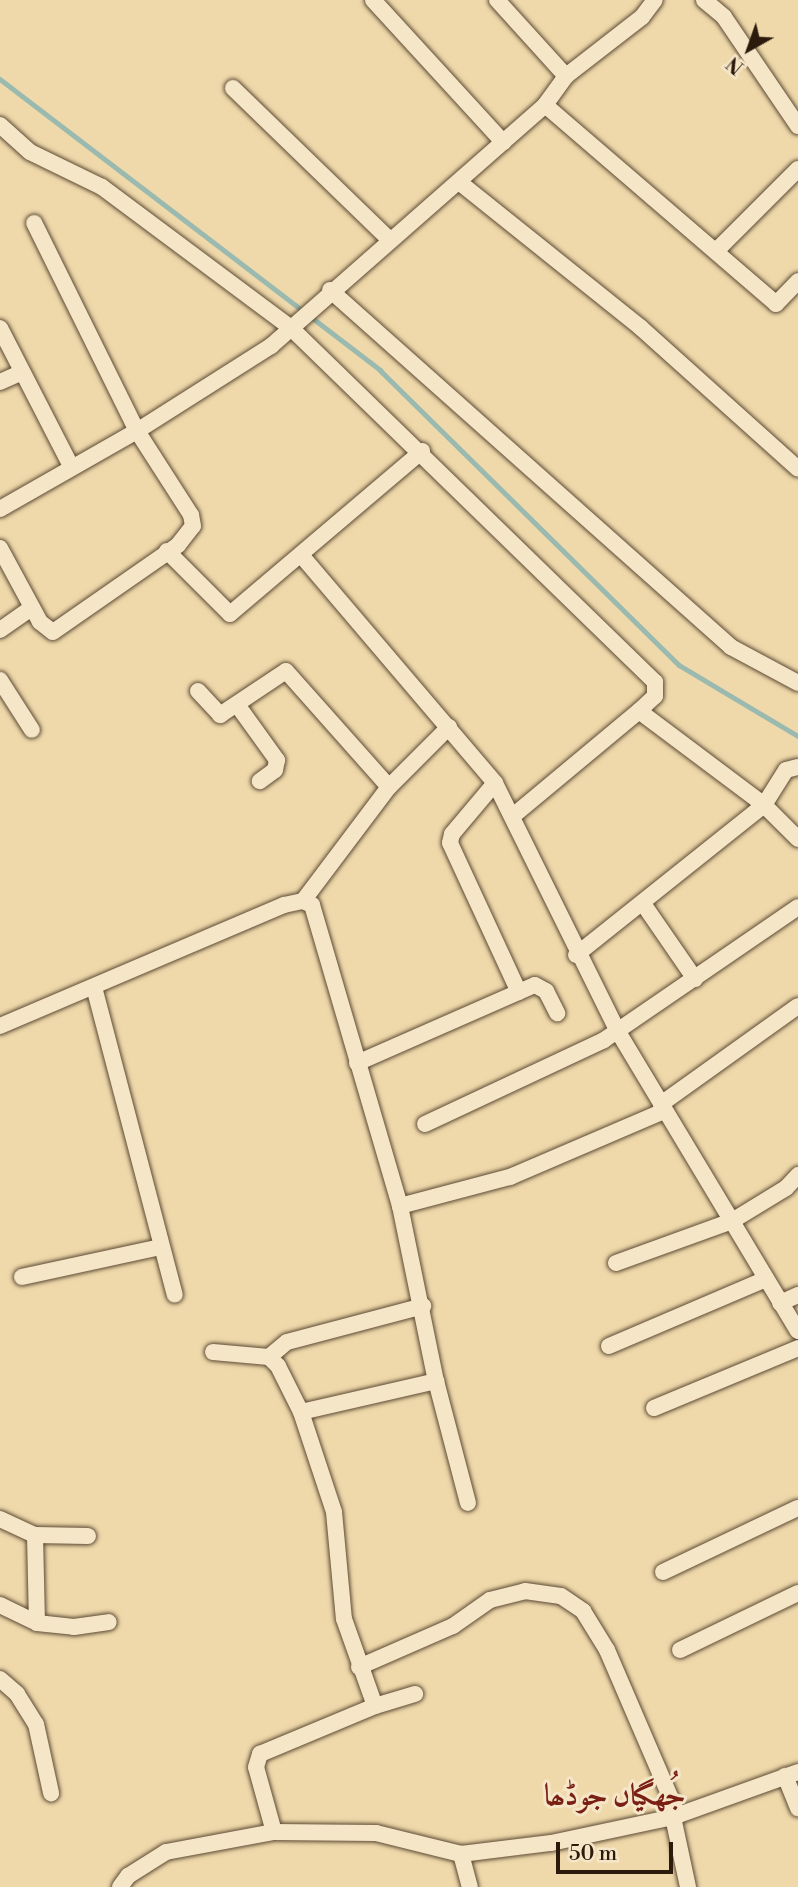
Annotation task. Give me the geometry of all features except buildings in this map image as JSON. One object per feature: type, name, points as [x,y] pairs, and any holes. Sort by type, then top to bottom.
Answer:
[{"type":"street","points":[[373,0],[503,142]]},
{"type":"street","points":[[497,0],[566,75]]},
{"type":"street","points":[[0,509],[71,466],[137,431],[271,346],[327,293],[545,105],[566,75],[642,17],[655,0]]},
{"type":"street","points":[[704,0],[724,18],[798,126]]},
{"type":"street","points":[[233,88],[390,240]]},
{"type":"street","points":[[545,105],[776,304],[798,281]]},
{"type":"street","points":[[0,125],[30,152],[102,187],[295,323],[655,682],[655,696],[513,816]]},
{"type":"street","points":[[716,251],[798,169]]},
{"type":"street","points":[[458,182],[640,327],[798,469]]},
{"type":"street","points":[[0,548],[45,629],[62,629],[187,537],[193,526],[191,515],[137,431],[34,223]]},
{"type":"street","points":[[327,293],[731,647],[798,683]]},
{"type":"street","points":[[0,328],[71,466]]},
{"type":"street","points":[[0,382],[22,372]]},
{"type":"street","points":[[166,551],[230,614],[422,451]]},
{"type":"street","points":[[301,555],[495,783],[548,884],[576,955],[617,1030],[798,1331]]},
{"type":"street","points":[[0,630],[32,608]]},
{"type":"street","points":[[198,691],[220,715],[238,706],[280,673],[292,674],[389,787]]},
{"type":"street","points":[[1,686],[32,730]]},
{"type":"street","points":[[238,706],[277,760],[275,769],[260,781]]},
{"type":"street","points":[[639,711],[764,805],[798,839]]},
{"type":"street","points":[[0,1026],[303,901],[389,787],[449,727]]},
{"type":"street","points":[[576,955],[644,905],[764,805],[786,770],[798,767]]},
{"type":"street","points":[[495,783],[452,834],[450,843],[519,992]]},
{"type":"street","points":[[303,901],[316,913],[400,1206],[423,1306],[436,1381],[468,1503]]},
{"type":"street","points":[[644,905],[695,979]]},
{"type":"street","points":[[425,1124],[573,1058],[695,979],[798,907]]},
{"type":"street","points":[[94,987],[175,1295]]},
{"type":"street","points":[[357,1063],[519,992],[541,987],[557,1013]]},
{"type":"street","points":[[400,1206],[510,1177],[662,1108],[798,1006]]},
{"type":"street","points":[[617,1263],[732,1221],[786,1188],[798,1175]]},
{"type":"street","points":[[22,1278],[161,1247]]},
{"type":"street","points":[[609,1346],[766,1279]]},
{"type":"street","points":[[780,1303],[798,1295]]},
{"type":"street","points":[[213,1352],[269,1357],[287,1342],[423,1306]]},
{"type":"street","points":[[654,1408],[798,1348]]},
{"type":"street","points":[[269,1357],[282,1373],[301,1412],[334,1511],[344,1619],[375,1706]]},
{"type":"street","points":[[301,1412],[436,1381]]},
{"type":"street","points":[[663,1572],[798,1508]]},
{"type":"street","points":[[0,1519],[35,1535],[88,1536]]},
{"type":"street","points":[[35,1535],[37,1623]]},
{"type":"street","points":[[359,1667],[453,1626],[490,1600],[525,1591],[561,1596],[583,1611],[607,1650],[675,1816],[688,1887]]},
{"type":"street","points":[[680,1650],[798,1593]]},
{"type":"street","points":[[0,1605],[37,1623],[74,1627],[109,1622]]},
{"type":"street","points":[[0,1679],[17,1694],[36,1724],[51,1793]]},
{"type":"street","points":[[274,1832],[256,1767],[260,1754],[375,1706],[415,1694]]},
{"type":"street","points":[[120,1887],[128,1876],[166,1852],[274,1832],[376,1833],[461,1854],[551,1843],[675,1816],[792,1774],[798,1808]]},
{"type":"street","points":[[461,1854],[470,1887]]},
{"type":"waterway","points":[[0,79],[380,370],[679,665],[798,736]]},
{"type":"district","name":"جُھگیاں جوڈھا","points":[[615,1796]]}]
